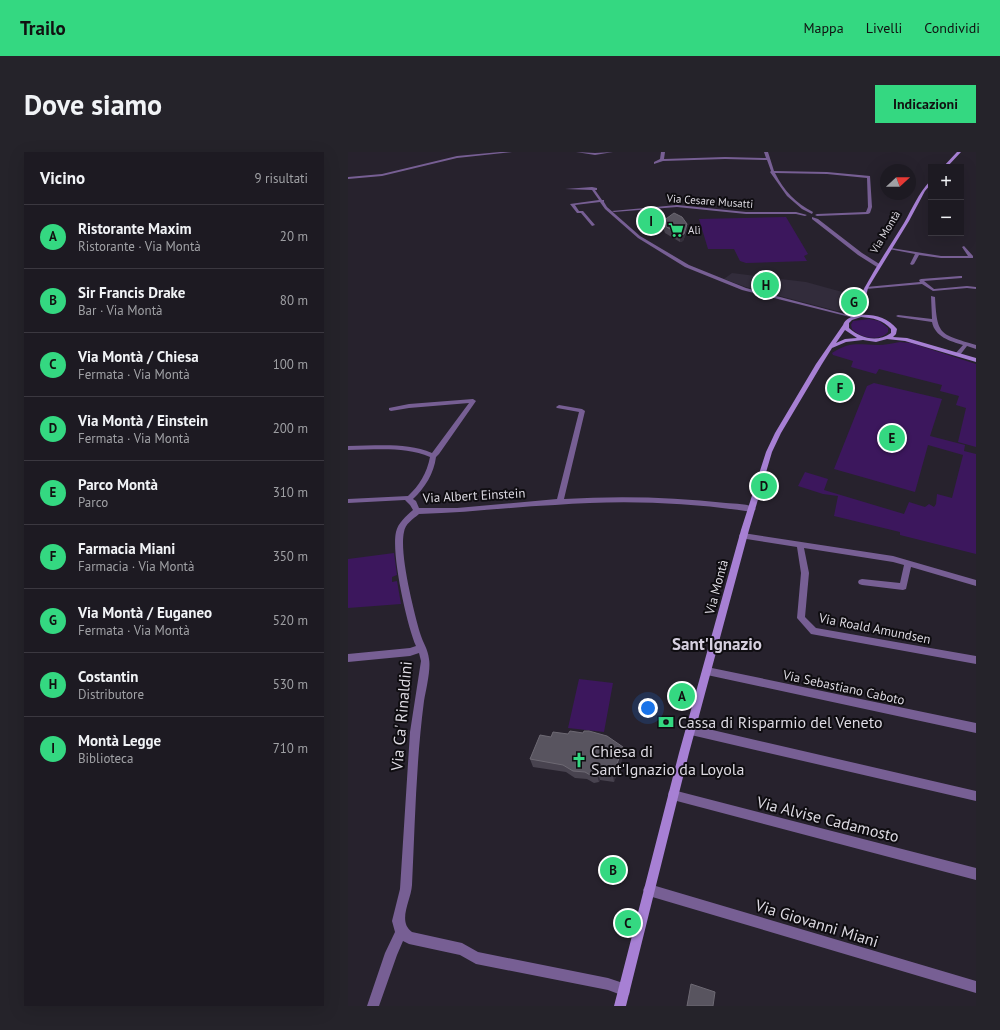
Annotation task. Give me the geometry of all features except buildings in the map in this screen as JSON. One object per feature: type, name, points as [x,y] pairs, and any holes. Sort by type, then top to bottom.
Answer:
[{"type":"main road","points":[[948,164],[959,152]]},
{"type":"main road","name":"Via Montà","points":[[855,317],[860,313],[862,297],[866,288],[923,191],[928,185]]},
{"type":"main road","points":[[862,297],[868,311],[886,321],[900,333],[939,348]]},
{"type":"main road","points":[[864,338],[849,331],[846,323],[855,317],[867,316],[879,318]]},
{"type":"main road","name":"Via Montà","points":[[620,1006],[673,795],[744,536],[769,452],[778,433],[846,323]]},
{"type":"main road","points":[[884,339],[891,336],[894,329]]},
{"type":"main road","points":[[828,350],[845,341],[864,338],[900,338],[939,348],[976,360]]},
{"type":"street","points":[[348,178],[382,175],[457,157],[510,152]]},
{"type":"street","points":[[578,152],[595,154],[611,152]]},
{"type":"street","points":[[663,152],[663,160],[725,158],[768,159]]},
{"type":"street","points":[[766,152],[772,172],[785,192],[806,213]]},
{"type":"street","name":"Via Cesare Musatti","points":[[614,211],[681,206],[746,213],[806,213],[815,217],[868,213],[870,207],[869,177],[827,173],[772,172]]},
{"type":"street","points":[[567,189],[593,188],[606,208],[616,218],[643,238],[687,266],[722,281],[757,293],[824,311],[855,317]]},
{"type":"street","points":[[593,225],[582,212],[578,212],[572,204],[601,199],[606,202],[643,238]]},
{"type":"street","points":[[606,208],[614,211]]},
{"type":"street","points":[[614,211],[616,218]]},
{"type":"street","points":[[815,217],[860,254],[879,266]]},
{"type":"street","points":[[890,249],[941,257],[971,257],[964,247]]},
{"type":"street","points":[[912,264],[918,253]]},
{"type":"street","points":[[923,283],[921,280],[960,276]]},
{"type":"street","points":[[866,288],[923,283],[933,290],[967,287],[976,288]]},
{"type":"street","points":[[933,297],[934,321],[937,331],[942,336],[976,347]]},
{"type":"street","points":[[824,311],[846,323]]},
{"type":"street","points":[[898,316],[934,321]]},
{"type":"street","points":[[958,354],[966,344]]},
{"type":"street","points":[[391,409],[409,406],[473,401],[437,453],[432,456]]},
{"type":"street","points":[[559,407],[582,411],[560,502]]},
{"type":"street","points":[[348,448],[408,449],[424,452],[432,456]]},
{"type":"street","points":[[409,499],[416,493],[428,475],[432,463],[432,456]]},
{"type":"street","name":"Via Albert Einstein","points":[[348,501],[384,498],[409,499],[417,511],[450,511],[560,502],[650,501],[701,503],[752,509]]},
{"type":"street","name":"Via Ca' Rinaldini","points":[[373,1006],[391,953],[401,932],[398,921],[406,889],[415,732],[424,661],[422,648],[416,633],[399,549],[400,534],[403,524],[417,511]]},
{"type":"street","points":[[744,536],[893,559],[976,583]]},
{"type":"street","name":"Via Roald Amundsen","points":[[800,545],[805,573],[801,618],[814,631],[975,657]]},
{"type":"street","points":[[862,582],[903,587],[908,563]]},
{"type":"street","points":[[348,658],[410,652],[422,648]]},
{"type":"street","name":"Via Sebastiano Caboto","points":[[707,671],[976,728]]},
{"type":"street","points":[[691,730],[976,796]]},
{"type":"street","name":"Via Alvise Cadamosto","points":[[673,795],[976,874]]},
{"type":"street","name":"Via Giovanni Miani","points":[[649,890],[976,987]]},
{"type":"street","points":[[401,932],[410,938],[462,949],[476,958],[608,984],[624,990]]},
{"type":"shaded area","points":[[786,217],[808,254],[804,256],[807,261],[746,263],[740,261],[734,249],[708,249],[699,219]]},
{"type":"shaded area","points":[[732,273],[806,282],[853,295],[843,311],[837,311],[746,287],[724,279]]},
{"type":"shaded area","points":[[869,319],[879,321],[888,328],[888,332],[880,337],[870,338],[860,335],[852,329],[851,325],[853,321]]},
{"type":"shaded area","points":[[900,342],[911,343],[976,364],[976,447],[958,442],[966,408],[956,405],[959,396],[940,391],[942,385],[879,369],[876,374],[851,367],[853,361],[833,355],[832,353],[850,345],[881,345]]},
{"type":"shaded area","points":[[874,383],[942,399],[930,436],[965,445],[964,451],[976,454],[976,554],[900,535],[900,532],[834,516],[838,496],[823,494],[798,486],[805,472],[828,479],[824,490],[904,514],[909,502],[925,507],[929,504],[934,507],[936,504],[937,494],[952,498],[963,455],[928,445],[915,492],[834,469],[867,386]]},
{"type":"shaded area","points":[[394,553],[397,575],[392,577],[392,582],[397,581],[401,604],[348,608],[348,559]]},
{"type":"shaded area","points":[[579,679],[613,683],[604,732],[568,728]]},
{"type":"place","name":"Montà Legge","points":[[651,221]]},
{"type":"place","name":"Alì","points":[[676,230]]},
{"type":"place","name":"Costantin","points":[[766,285]]},
{"type":"place","name":"Via Montà / Euganeo","points":[[854,302]]},
{"type":"place","name":"Farmacia Miani","points":[[840,388]]},
{"type":"place","name":"Parco Montà","points":[[892,438]]},
{"type":"place","name":"Via Montà / Einstein","points":[[764,486]]},
{"type":"place","name":"Ristorante Maxim","points":[[682,696]]},
{"type":"place","name":"Cassa di Risparmio del Veneto","points":[[666,722]]},
{"type":"place","name":"Chiesa di Sant'Ignazio da Loyola","points":[[579,760]]},
{"type":"place","name":"Sir Francis Drake","points":[[613,870]]},
{"type":"place","name":"Via Montà / Chiesa","points":[[628,923]]},
{"type":"district","name":"Sant'Ignazio","points":[[717,644]]}]
